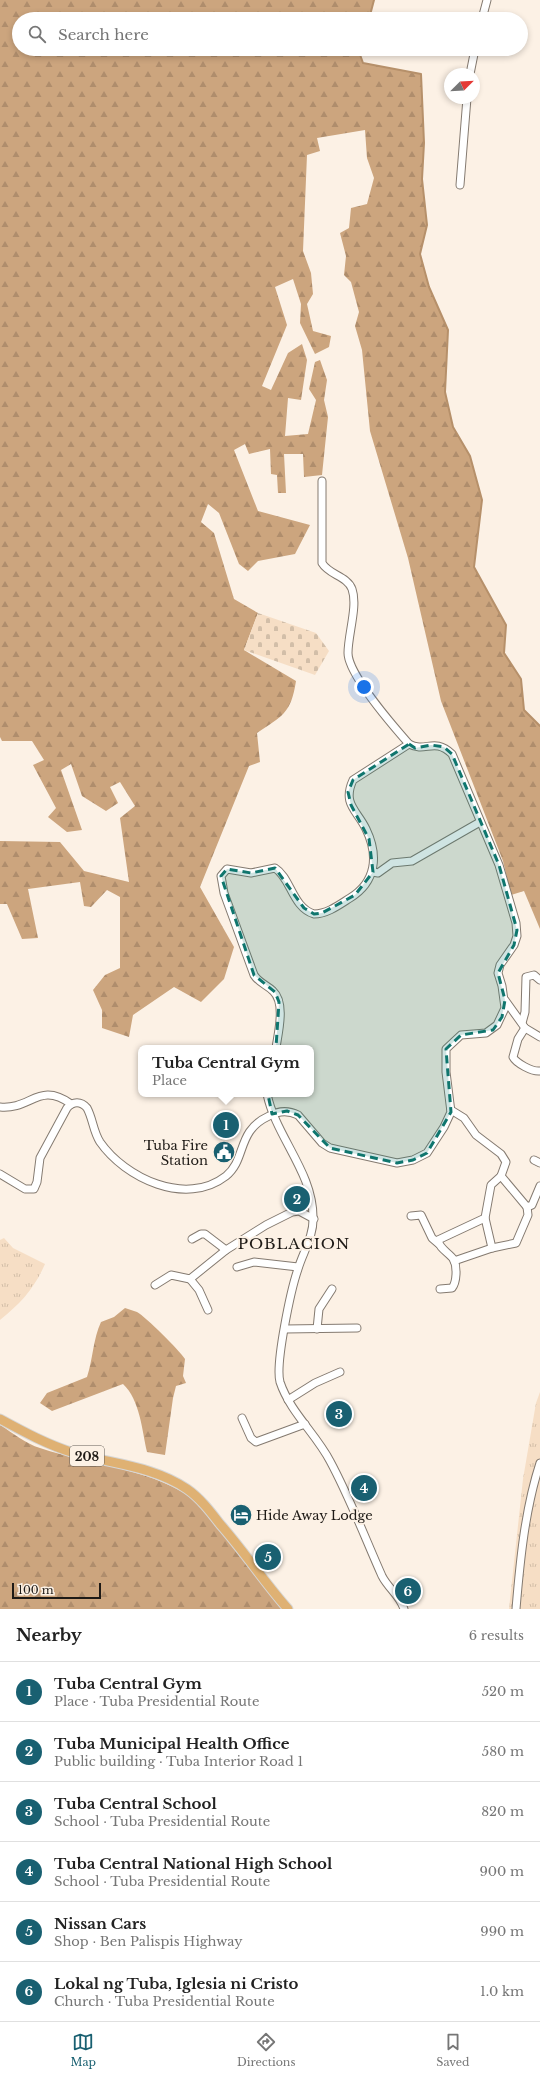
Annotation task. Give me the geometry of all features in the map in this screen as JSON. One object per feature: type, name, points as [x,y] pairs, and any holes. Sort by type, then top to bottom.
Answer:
[{"type":"main road","name":"208","points":[[0,1418],[44,1442],[74,1453],[151,1472],[170,1479],[186,1488],[204,1505],[288,1609]]},
{"type":"street","points":[[484,12],[487,0]]},
{"type":"street","points":[[471,68],[474,56]]},
{"type":"street","points":[[460,185],[467,104]]},
{"type":"street","points":[[0,1107],[19,1107],[46,1094],[60,1097],[71,1104],[80,1103],[87,1108],[96,1135],[113,1156],[147,1181],[173,1188],[204,1186],[226,1176],[234,1166],[242,1144],[253,1126],[272,1114],[287,1111],[298,1115],[322,1143],[330,1148],[397,1163],[413,1160],[427,1153],[444,1127],[451,1110],[446,1072],[446,1049],[461,1035],[486,1033],[493,1030],[502,1017],[505,1008],[505,1000],[498,973],[500,965],[514,945],[517,930],[500,865],[480,822],[452,754],[444,747],[437,745],[415,748],[409,744],[364,689],[348,655],[353,592],[349,584],[326,569],[322,564],[322,481]]},
{"type":"street","points":[[276,1045],[280,1008],[278,998],[273,990],[258,980],[254,975],[223,888],[221,878],[223,873],[227,869],[251,873],[275,868],[282,874],[290,890],[304,908],[310,913],[318,914],[329,910],[364,888],[373,872],[370,839],[364,825],[353,811],[348,792],[353,780],[409,744]]},
{"type":"street","points":[[373,872],[378,873],[392,863],[412,861],[480,822]]},
{"type":"street","points":[[540,980],[534,975],[526,977],[526,1012],[513,1056],[515,1060],[536,1072],[540,1071]]},
{"type":"street","points":[[505,1000],[523,1026],[540,1037]]},
{"type":"street","points":[[268,1097],[272,1114],[309,1191],[314,1219],[307,1246],[298,1267],[291,1293],[279,1375],[288,1400],[330,1461],[371,1548],[382,1576],[404,1609]]},
{"type":"street","points":[[0,1174],[25,1189],[34,1189],[37,1182],[40,1158],[71,1104]]},
{"type":"street","points":[[451,1110],[464,1118],[476,1135],[504,1156],[505,1166],[501,1176],[491,1185],[485,1218],[492,1248]]},
{"type":"street","points":[[454,1261],[492,1248],[511,1245],[518,1241],[528,1215],[527,1207],[501,1176]]},
{"type":"street","points":[[527,1207],[532,1205],[540,1186]]},
{"type":"street","points":[[190,1279],[226,1250],[266,1225],[292,1212],[299,1211],[314,1219]]},
{"type":"street","points":[[411,1216],[420,1215],[432,1238],[454,1261],[455,1285],[449,1289],[440,1289]]},
{"type":"street","points":[[439,1244],[439,1239],[485,1218]]},
{"type":"street","points":[[192,1239],[201,1234],[205,1234],[226,1250]]},
{"type":"street","points":[[237,1267],[254,1262],[298,1267]]},
{"type":"street","points":[[155,1285],[171,1275],[190,1279],[199,1290],[208,1310]]},
{"type":"street","points":[[317,1329],[320,1309],[332,1289]]},
{"type":"street","points":[[285,1329],[357,1328]]},
{"type":"street","points":[[288,1400],[315,1383],[340,1372]]},
{"type":"street","points":[[242,1418],[251,1438],[256,1442],[305,1424]]},
{"type":"street","points":[[516,1609],[529,1511],[540,1463]]},
{"type":"highlighted area","points":[[409,744],[415,748],[431,745],[444,747],[452,754],[499,865],[517,930],[514,945],[498,973],[505,1000],[502,1017],[493,1030],[461,1035],[446,1049],[451,1112],[427,1153],[413,1160],[397,1163],[330,1148],[298,1115],[287,1111],[272,1114],[266,1085],[276,1047],[279,1002],[275,992],[254,975],[221,876],[227,869],[251,873],[275,868],[304,908],[314,914],[322,913],[355,895],[373,872],[369,839],[351,805],[348,792],[353,780]]},
{"type":"green space","points":[[0,0],[374,0],[371,12],[12,12],[12,56],[360,56],[363,63],[421,74],[424,143],[422,179],[427,225],[420,254],[429,287],[448,330],[445,392],[453,427],[470,456],[482,500],[474,567],[506,625],[504,653],[521,679],[524,710],[540,726],[540,929],[524,891],[511,895],[503,861],[441,701],[408,558],[370,431],[362,350],[355,326],[359,312],[351,282],[344,275],[346,256],[340,233],[349,228],[351,208],[367,204],[374,178],[367,158],[365,130],[317,138],[320,151],[307,155],[303,251],[311,273],[313,294],[307,304],[313,331],[331,336],[329,347],[315,354],[300,323],[301,304],[293,279],[275,287],[287,325],[262,386],[271,390],[288,353],[302,344],[307,360],[301,400],[288,398],[285,436],[308,434],[316,400],[309,389],[315,362],[320,360],[327,380],[324,400],[328,417],[322,475],[304,477],[303,454],[284,454],[286,493],[278,493],[277,475],[271,474],[270,449],[249,454],[245,444],[234,450],[258,511],[310,525],[295,554],[258,561],[248,571],[239,564],[219,513],[208,504],[201,522],[214,533],[234,599],[258,613],[244,650],[296,681],[291,701],[284,713],[257,733],[260,762],[249,766],[200,887],[234,947],[224,979],[201,1002],[174,987],[133,1015],[129,1037],[102,1028],[102,1010],[93,990],[105,975],[120,968],[120,897],[107,890],[91,907],[84,906],[80,882],[28,889],[38,938],[22,939],[7,904],[0,904],[0,841],[60,842],[84,871],[129,882],[120,818],[135,806],[120,782],[110,787],[118,803],[106,811],[82,796],[71,764],[61,770],[82,830],[67,832],[48,817],[56,808],[33,765],[44,760],[32,741],[2,741],[0,737]]},
{"type":"green space","points":[[258,613],[316,633],[329,651],[315,675],[244,650]]},
{"type":"green space","points":[[4,1238],[13,1248],[45,1264],[41,1273],[26,1295],[0,1320],[0,1240]]},
{"type":"green space","points":[[125,1308],[137,1312],[147,1320],[170,1341],[185,1359],[183,1376],[186,1383],[176,1386],[165,1455],[147,1452],[137,1407],[129,1391],[123,1384],[52,1411],[40,1403],[47,1393],[87,1377],[96,1335],[101,1322],[114,1317]]},
{"type":"green space","points":[[540,1392],[540,1609],[509,1609],[523,1479],[536,1403]]},
{"type":"green space","points":[[0,1425],[35,1446],[60,1454],[143,1475],[163,1482],[181,1491],[199,1503],[285,1609],[0,1609]]},
{"type":"waterway","points":[[371,12],[374,0]]},
{"type":"waterway","points":[[360,56],[363,63],[421,74],[424,143],[422,179],[427,225],[420,254],[429,287],[448,330],[445,392],[453,427],[470,456],[482,500],[474,567],[506,625],[504,653],[521,679],[524,710],[540,726]]},
{"type":"place","name":"Tuba Central Gym","points":[[226,1125]]},
{"type":"place","name":"Tuba Fire Station","points":[[224,1152]]},
{"type":"place","name":"Tuba Municipal Health Office","points":[[297,1199]]},
{"type":"place","name":"Tuba Central School","points":[[339,1414]]},
{"type":"place","name":"Tuba Central National High School","points":[[364,1488]]},
{"type":"place","name":"Hide Away Lodge","points":[[241,1515]]},
{"type":"place","name":"Nissan Cars","points":[[268,1557]]},
{"type":"place","name":"Lokal ng Tuba, Iglesia ni Cristo","points":[[408,1591]]},
{"type":"district","name":"POBLACION","points":[[294,1243]]}]
